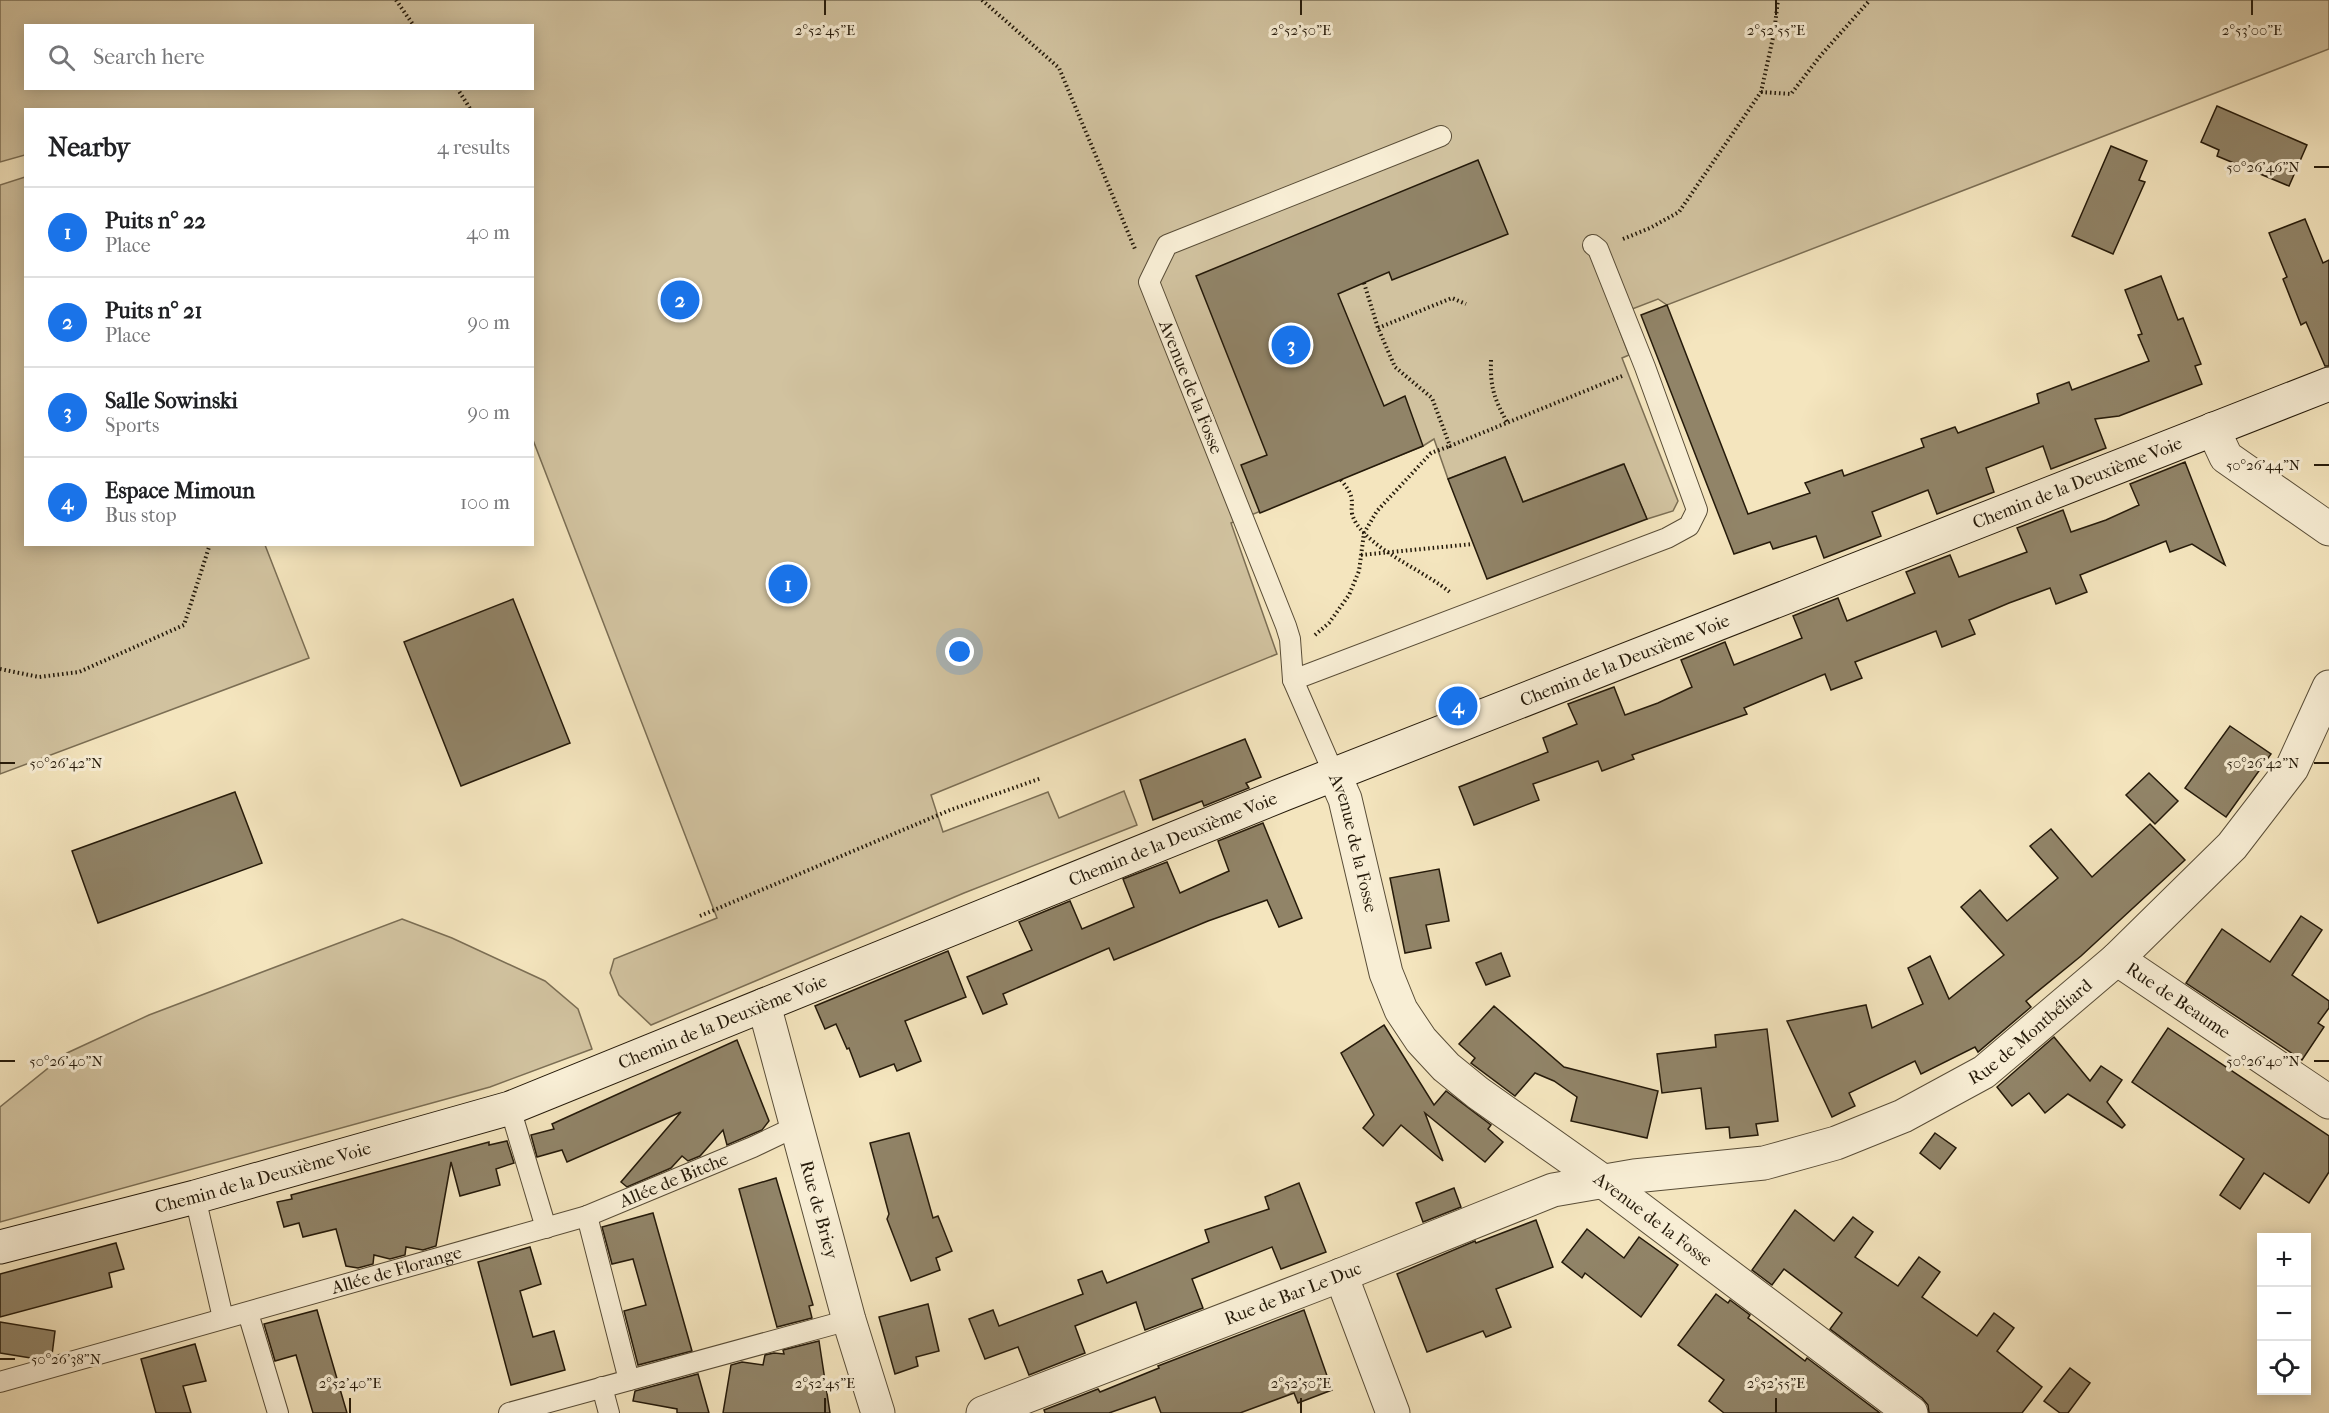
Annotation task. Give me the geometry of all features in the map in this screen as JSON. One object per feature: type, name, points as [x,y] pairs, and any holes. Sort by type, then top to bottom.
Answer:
[{"type":"street","name":"Chemin de la Deuxième Voie","points":[[0,1247],[195,1197],[510,1108],[1334,774],[2329,384]]},
{"type":"street","points":[[2213,429],[2226,457],[2329,529]]},
{"type":"street","name":"Rue de Montbéliard","points":[[1604,1182],[1634,1176],[1764,1163],[1836,1143],[1903,1116],[1984,1072],[2117,959],[2232,846],[2292,768],[2329,687]]},
{"type":"street","name":"Avenue de la Fosse","points":[[1334,774],[1345,799],[1386,974],[1401,1010],[1421,1041],[1446,1067],[1478,1092],[1604,1182],[1911,1413]]},
{"type":"street","name":"Rue de Beaume","points":[[2117,959],[2329,1102]]},
{"type":"street","name":"Rue de Briey","points":[[764,1005],[849,1320],[878,1413]]},
{"type":"street","name":"Rue de Bar Le Duc","points":[[983,1413],[1341,1275],[1553,1190],[1604,1182]]},
{"type":"street","points":[[1341,1275],[1393,1413]]},
{"type":"lane","points":[[1149,282],[1167,245],[1441,136]]},
{"type":"lane","points":[[1293,680],[1667,538],[1689,526],[1696,510],[1645,368],[1595,247]]},
{"type":"lane","name":"Avenue de la Fosse","points":[[1149,282],[1286,626],[1293,680],[1334,774]]},
{"type":"lane","points":[[510,1108],[546,1228]]},
{"type":"lane","name":"Allée de Bitche","points":[[546,1228],[587,1216],[753,1147],[797,1126]]},
{"type":"lane","points":[[195,1197],[223,1318]]},
{"type":"lane","points":[[587,1216],[629,1380]]},
{"type":"lane","name":"Allée de Florange","points":[[0,1382],[546,1228]]},
{"type":"lane","points":[[248,1313],[278,1413]]},
{"type":"lane","points":[[509,1413],[849,1320]]},
{"type":"lane","points":[[602,1388],[609,1413]]},
{"type":"path","points":[[396,0],[413,24]]},
{"type":"path","points":[[982,0],[1059,68],[1149,282]]},
{"type":"path","points":[[1595,247],[1650,228],[1679,212],[1761,92],[1774,33],[1778,0]]},
{"type":"path","points":[[1761,92],[1791,94],[1821,55],[1870,0]]},
{"type":"path","points":[[458,90],[470,108]]},
{"type":"path","points":[[1364,283],[1378,328],[1395,367],[1432,398],[1450,446]]},
{"type":"path","points":[[1378,328],[1452,298],[1466,304]]},
{"type":"path","points":[[1491,360],[1490,382],[1497,404],[1507,422]]},
{"type":"path","points":[[1291,653],[1329,623],[1349,595],[1359,571],[1364,533],[1377,511],[1431,453],[1645,368]]},
{"type":"path","points":[[1341,480],[1351,496],[1350,509],[1364,533],[1389,552],[1433,578],[1453,594],[1482,591],[1490,606]]},
{"type":"path","points":[[1361,555],[1473,544]]},
{"type":"path","points":[[0,669],[39,677],[79,672],[184,625],[209,546]]},
{"type":"path","points":[[700,916],[950,810],[1042,778]]},
{"type":"shaded area","points":[[0,0],[2329,0],[2329,49],[1667,305],[1658,299],[1614,316],[1629,355],[1622,358],[1678,501],[1673,511],[1647,519],[1623,464],[1523,502],[1505,457],[1448,479],[1434,439],[1423,446],[1231,523],[1277,654],[931,795],[943,832],[1048,792],[1059,818],[1124,791],[1137,825],[964,893],[651,1025],[619,995],[610,973],[614,959],[717,918],[534,443],[534,108],[24,108],[24,155],[0,162]]},
{"type":"shaded area","points":[[24,177],[24,546],[265,546],[309,658],[0,774],[0,185]]},
{"type":"shaded area","points":[[402,919],[452,938],[545,981],[578,1009],[592,1049],[490,1087],[0,1222],[0,1107],[67,1053],[149,1015]]},
{"type":"building","points":[[2217,106],[2307,145],[2289,186],[2217,156],[2219,150],[2201,142]]},
{"type":"building","points":[[2111,146],[2147,161],[2139,180],[2145,182],[2113,254],[2072,236]]},
{"type":"building","points":[[1478,160],[1508,234],[1392,280],[1389,272],[1338,294],[1384,406],[1405,396],[1423,446],[1260,513],[1241,465],[1267,455],[1196,276]]},
{"type":"building","points":[[2305,219],[2323,263],[2329,260],[2329,366],[2325,366],[2306,322],[2301,325],[2283,279],[2287,277],[2269,233]]},
{"type":"building","points":[[2161,276],[2178,320],[2183,318],[2201,364],[2195,366],[2202,384],[2119,416],[2095,419],[2106,448],[2051,469],[2043,446],[1986,468],[1994,492],[1937,514],[1928,490],[1872,512],[1881,536],[1824,558],[1816,536],[1773,549],[1770,542],[1734,554],[1641,315],[1667,305],[1748,514],[1810,493],[1805,483],[1842,470],[1844,476],[1924,447],[1921,439],[1955,427],[1958,433],[2039,403],[2037,394],[2069,382],[2072,390],[2149,361],[2138,335],[2142,334],[2125,290]]},
{"type":"building","points":[[1505,457],[1523,502],[1624,464],[1647,519],[1487,579],[1448,479]]},
{"type":"building","points":[[2185,462],[2225,565],[2192,544],[2170,552],[2166,541],[2080,575],[2087,592],[2056,604],[2050,588],[2009,603],[1969,620],[1975,634],[1942,647],[1936,631],[1855,662],[1862,678],[1831,690],[1825,674],[1744,708],[1747,714],[1632,755],[1634,759],[1602,771],[1598,761],[1533,784],[1539,800],[1474,825],[1459,787],[1548,752],[1543,738],[1577,724],[1568,704],[1614,687],[1625,715],[1658,703],[1692,687],[1681,660],[1725,642],[1734,665],[1802,638],[1793,616],[1838,598],[1847,621],[1915,593],[1906,572],[1950,555],[1959,577],[2027,552],[2017,528],[2063,510],[2071,532],[2106,520],[2139,505],[2130,484]]},
{"type":"building","points":[[513,599],[570,743],[461,786],[404,642]]},
{"type":"building","points":[[2230,726],[2271,754],[2226,817],[2185,788]]},
{"type":"building","points":[[1245,739],[1261,777],[1246,783],[1249,788],[1204,806],[1202,801],[1153,820],[1140,780]]},
{"type":"building","points":[[2149,773],[2178,801],[2155,824],[2126,795]]},
{"type":"building","points":[[235,792],[262,863],[98,923],[72,851]]},
{"type":"building","points":[[1263,823],[1302,918],[1279,927],[1267,900],[1208,921],[1114,960],[1109,948],[1003,994],[1007,1004],[983,1014],[967,977],[1032,950],[1019,922],[1070,901],[1082,929],[1134,907],[1123,879],[1167,862],[1180,893],[1229,871],[1218,841]]},
{"type":"building","points":[[2150,824],[2185,860],[2081,956],[2026,1001],[2031,1007],[1978,1052],[1975,1047],[1921,1074],[1915,1061],[1849,1093],[1855,1106],[1832,1117],[1787,1021],[1866,1005],[1872,1028],[1923,1004],[1908,968],[1930,956],[1949,999],[2004,955],[1961,907],[1980,890],[2007,921],[2058,878],[2030,846],[2051,829],[2092,877]]},
{"type":"building","points":[[1439,869],[1449,921],[1426,925],[1431,948],[1405,953],[1390,878]]},
{"type":"building","points":[[2301,916],[2322,930],[2292,975],[2329,1001],[2329,1008],[2318,1023],[2324,1027],[2302,1060],[2186,983],[2222,929],[2270,962]]},
{"type":"building","points":[[948,951],[966,997],[905,1021],[921,1061],[897,1071],[894,1064],[860,1077],[849,1048],[847,1049],[836,1024],[825,1029],[815,1006]]},
{"type":"building","points":[[1501,953],[1510,976],[1486,985],[1476,963]]},
{"type":"building","points":[[1494,1006],[1564,1067],[1658,1091],[1647,1138],[1571,1121],[1577,1097],[1554,1081],[1535,1073],[1515,1096],[1471,1063],[1475,1058],[1459,1044]]},
{"type":"building","points":[[1384,1025],[1434,1105],[1446,1091],[1491,1125],[1488,1129],[1503,1142],[1485,1162],[1425,1113],[1443,1161],[1401,1125],[1383,1146],[1363,1128],[1374,1115],[1341,1053]]},
{"type":"building","points":[[2168,1028],[2329,1136],[2329,1172],[2309,1203],[2264,1173],[2240,1209],[2220,1195],[2244,1159],[2132,1082]]},
{"type":"building","points":[[1767,1029],[1778,1121],[1756,1124],[1758,1135],[1730,1138],[1729,1127],[1706,1129],[1701,1088],[1662,1093],[1657,1054],[1716,1047],[1715,1035]]},
{"type":"building","points":[[2054,1037],[2090,1081],[2101,1066],[2122,1080],[2107,1102],[2125,1125],[2122,1128],[2068,1094],[2045,1113],[2029,1093],[2012,1106],[1997,1087]]},
{"type":"building","points":[[737,1040],[769,1121],[762,1130],[727,1145],[723,1130],[700,1156],[688,1161],[682,1156],[671,1168],[627,1187],[621,1182],[681,1112],[567,1162],[562,1150],[537,1157],[531,1135],[554,1129],[552,1124]]},
{"type":"building","points":[[909,1133],[933,1218],[938,1216],[952,1251],[936,1258],[940,1270],[911,1281],[887,1219],[889,1214],[870,1143]]},
{"type":"building","points":[[1935,1133],[1956,1148],[1940,1169],[1920,1153]]},
{"type":"building","points":[[507,1141],[514,1163],[496,1169],[500,1185],[460,1196],[451,1162],[436,1246],[423,1250],[406,1247],[405,1255],[390,1259],[374,1255],[373,1264],[358,1268],[346,1266],[336,1229],[303,1237],[299,1223],[284,1227],[277,1202],[292,1199],[291,1195],[489,1142],[489,1145]]},
{"type":"building","points":[[776,1178],[813,1305],[809,1306],[812,1318],[777,1327],[739,1189]]},
{"type":"building","points":[[1299,1183],[1326,1252],[1281,1269],[1272,1247],[1192,1279],[1203,1308],[1145,1330],[1136,1302],[1075,1326],[1085,1353],[1029,1375],[1018,1347],[985,1359],[969,1319],[993,1310],[999,1326],[1083,1294],[1078,1280],[1102,1271],[1107,1283],[1209,1242],[1205,1230],[1269,1209],[1265,1197]]},
{"type":"building","points":[[1454,1188],[1461,1207],[1423,1222],[1416,1203]]},
{"type":"building","points":[[1795,1210],[1834,1241],[1853,1217],[1873,1232],[1855,1257],[1898,1286],[1919,1257],[1940,1272],[1922,1297],[1977,1336],[1994,1313],[2014,1328],[1997,1351],[2042,1387],[2022,1413],[1929,1413],[1928,1405],[1922,1398],[1830,1329],[1842,1313],[1784,1269],[1772,1285],[1752,1270]]},
{"type":"building","points":[[653,1213],[692,1351],[638,1365],[624,1311],[646,1305],[633,1259],[612,1264],[602,1227]]},
{"type":"building","points":[[1536,1220],[1553,1267],[1496,1289],[1511,1327],[1486,1337],[1483,1331],[1427,1352],[1397,1274],[1475,1241],[1476,1243]]},
{"type":"building","points":[[1587,1229],[1624,1258],[1639,1237],[1678,1265],[1641,1317],[1585,1273],[1582,1278],[1562,1262]]},
{"type":"building","points":[[116,1243],[124,1269],[109,1273],[112,1287],[0,1317],[0,1274]]},
{"type":"building","points":[[530,1247],[541,1284],[520,1291],[533,1337],[554,1331],[565,1370],[511,1385],[478,1262]]},
{"type":"building","points":[[1716,1294],[1728,1303],[1730,1300],[1750,1315],[1748,1318],[1805,1361],[1807,1358],[1880,1413],[1724,1413],[1709,1401],[1724,1380],[1678,1345]]},
{"type":"building","points":[[928,1304],[939,1351],[916,1357],[918,1366],[895,1374],[879,1317]]},
{"type":"building","points":[[317,1310],[347,1413],[313,1413],[296,1355],[275,1361],[264,1324]]},
{"type":"building","points":[[1304,1310],[1332,1390],[1298,1403],[1294,1393],[1240,1413],[1161,1413],[1155,1397],[1109,1413],[1045,1413],[1044,1410],[1098,1389],[1100,1392],[1159,1368],[1158,1366]]},
{"type":"building","points":[[0,1322],[55,1331],[52,1355],[37,1359],[0,1353]]},
{"type":"building","points":[[819,1341],[830,1413],[723,1413],[731,1365],[742,1362],[763,1365],[765,1355],[784,1354],[783,1350]]},
{"type":"building","points":[[195,1344],[206,1381],[183,1386],[191,1413],[156,1413],[141,1359]]},
{"type":"building","points":[[2070,1368],[2090,1383],[2068,1413],[2060,1413],[2044,1401]]},
{"type":"building","points":[[698,1374],[709,1413],[677,1413],[677,1409],[633,1401],[635,1391]]},
{"type":"place","name":"Puits n° 21","points":[[680,300]]},
{"type":"place","name":"Salle Sowinski","points":[[1291,345]]},
{"type":"place","name":"Puits n° 22","points":[[788,584]]},
{"type":"place","name":"Espace Mimoun","points":[[1458,706]]}]
